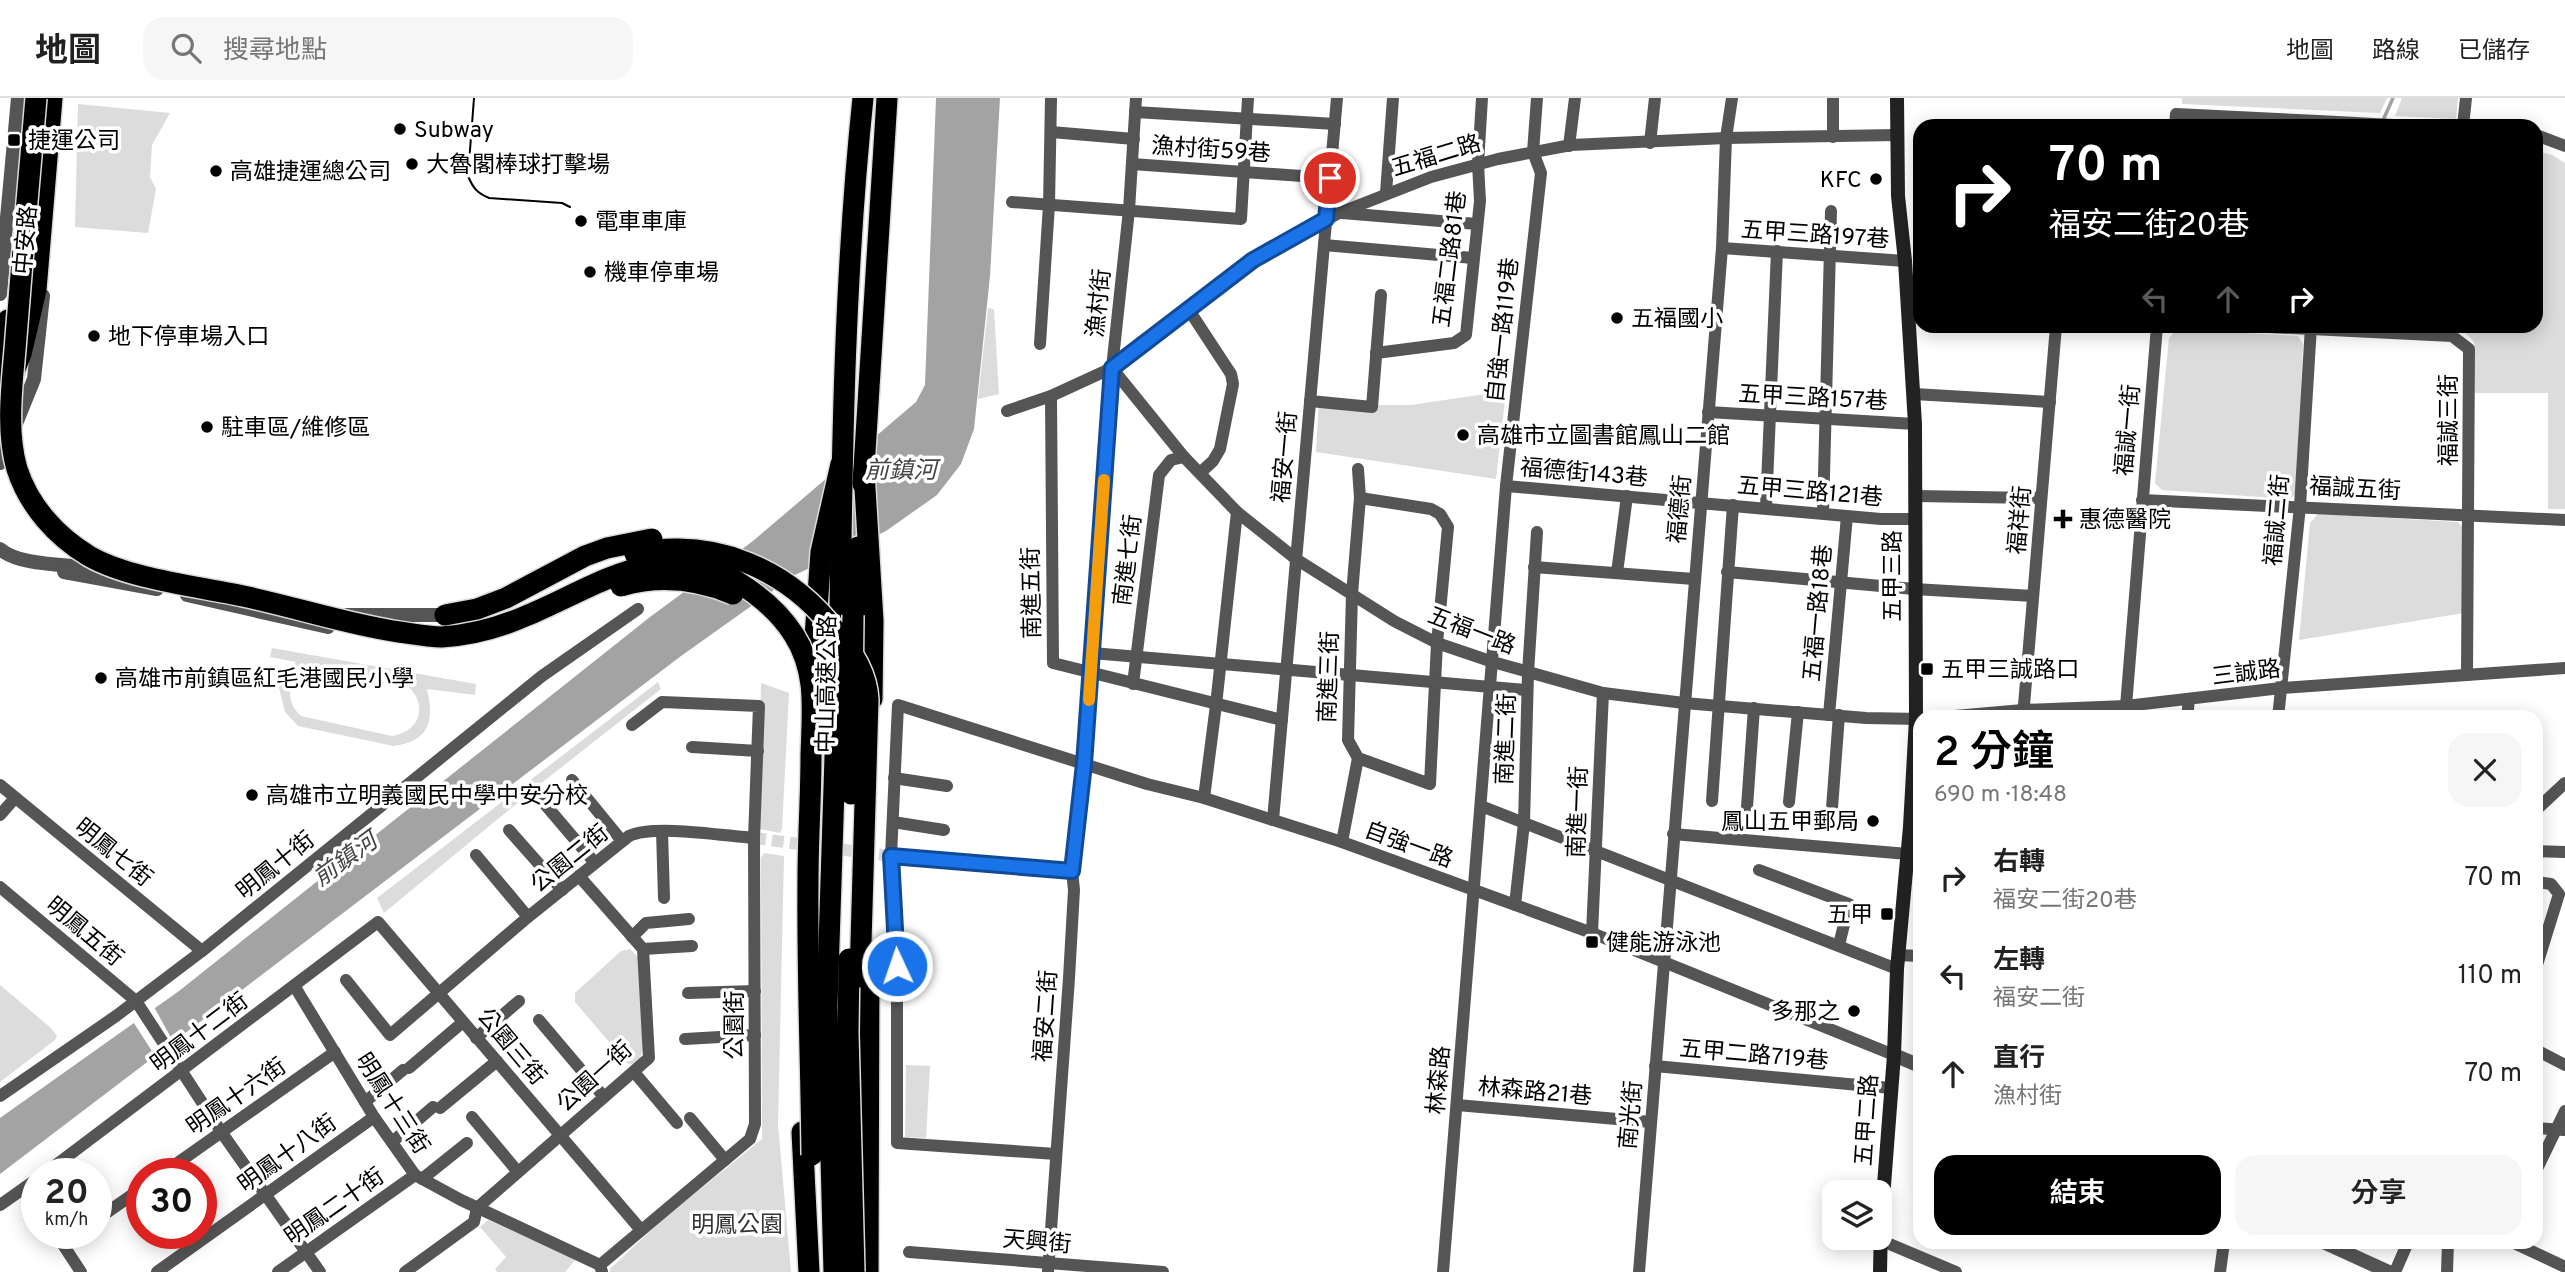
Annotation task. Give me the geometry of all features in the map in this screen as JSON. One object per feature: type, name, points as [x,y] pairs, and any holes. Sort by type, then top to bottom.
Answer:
[{"type":"highway","points":[[0,370],[10,309],[32,98]]},
{"type":"highway","points":[[32,98],[13,376],[12,444],[16,466],[27,491],[59,535],[90,556],[127,571],[248,597],[368,628],[438,637],[483,630],[513,621],[609,576],[640,567],[674,564],[727,576],[769,605],[789,628],[810,672],[813,707],[808,879],[812,1155],[819,1272]]},
{"type":"highway","points":[[0,407],[21,354],[36,290],[47,98]]},
{"type":"highway","points":[[47,98],[21,378],[22,443],[24,460],[31,478],[53,514],[72,533],[113,556],[172,574],[366,618],[442,627],[488,620],[621,558],[653,550],[696,550],[750,563],[791,585],[813,603],[846,643],[867,685]]},
{"type":"highway","name":"中山高速公路","points":[[834,1272],[827,1006],[839,626],[841,464],[860,98]]},
{"type":"highway","name":"中山高速公路","points":[[853,1272],[848,1033],[853,615],[887,98]]},
{"type":"highway","points":[[883,161],[892,98]]},
{"type":"highway","points":[[809,1272],[802,1166],[799,866],[821,552],[841,464]]},
{"type":"highway","points":[[864,472],[870,544],[873,648],[868,845],[868,1272]]},
{"type":"highway","points":[[445,615],[477,609],[506,598],[585,556],[607,548],[653,539],[684,537],[754,552],[788,571],[810,589],[845,628],[864,667],[867,685],[858,1089],[868,1272]]},
{"type":"highway","points":[[426,644],[470,641],[516,630],[587,598],[643,581],[670,579],[701,583],[747,601],[774,624],[803,669],[813,707]]},
{"type":"main road","name":"五甲三路","points":[[1897,98],[1898,196],[1913,309]]},
{"type":"main road","name":"五甲三路","points":[[1914,333],[1914,589],[1918,710]]},
{"type":"main road","name":"五甲三路","points":[[1894,1055],[1897,962],[1908,854],[1913,835]]},
{"type":"main road","name":"五甲二路","points":[[1884,1180],[1894,1055]]},
{"type":"main road","name":"五甲二路","points":[[1880,1250],[1880,1272]]},
{"type":"street","name":"中安路","points":[[0,295],[18,98]]},
{"type":"street","name":"中安路","points":[[21,227],[32,98]]},
{"type":"street","name":"中安路","points":[[37,229],[47,98]]},
{"type":"street","name":"中安路","points":[[1,463],[34,379],[59,98]]},
{"type":"street","points":[[1040,344],[1049,205],[1051,98]]},
{"type":"street","name":"漁村街","points":[[1084,764],[1112,368],[1129,210],[1136,98]]},
{"type":"street","points":[[1012,202],[1241,219],[1248,98]]},
{"type":"street","name":"福安一街","points":[[1273,820],[1337,98]]},
{"type":"street","points":[[1386,193],[1393,98]]},
{"type":"street","name":"五福二路81巷","points":[[1376,353],[1454,343],[1466,335],[1480,192],[1478,164],[1482,98]]},
{"type":"street","name":"自強一路119巷","points":[[1473,891],[1506,486],[1541,173],[1533,152],[1537,98]]},
{"type":"street","points":[[1569,146],[1575,98]]},
{"type":"street","points":[[1650,142],[1655,98]]},
{"type":"street","name":"福德街","points":[[1663,961],[1721,248],[1726,138],[1732,98]]},
{"type":"street","points":[[1833,98],[1833,136]]},
{"type":"street","points":[[2464,119],[2466,98]]},
{"type":"street","points":[[1135,112],[1335,124]]},
{"type":"street","points":[[1051,132],[1134,139]]},
{"type":"street","name":"五福二路","points":[[1007,411],[1051,396],[1112,368],[1253,260],[1326,219],[1386,193],[1478,164],[1569,146],[1726,138],[1896,135]]},
{"type":"street","points":[[2543,138],[2565,146]]},
{"type":"street","name":"漁村街59巷","points":[[1132,164],[1330,178]]},
{"type":"street","points":[[1823,513],[1831,211]]},
{"type":"street","points":[[1339,213],[1477,224]]},
{"type":"street","points":[[1324,245],[1473,258]]},
{"type":"street","name":"五甲三路197巷","points":[[1721,248],[1905,261]]},
{"type":"street","points":[[1766,507],[1777,251]]},
{"type":"street","points":[[1310,401],[1372,407],[1381,295]]},
{"type":"street","points":[[1189,310],[1231,374],[1233,384],[1220,450],[1200,473]]},
{"type":"street","name":"福祥街","points":[[2023,710],[2055,333]]},
{"type":"street","name":"福誠一街","points":[[2126,706],[2156,333]]},
{"type":"street","name":"福誠二街","points":[[2279,710],[2300,506],[2311,333]]},
{"type":"street","name":"福誠三街","points":[[2405,333],[2452,336],[2469,349],[2467,676]]},
{"type":"street","name":"五福一路","points":[[1112,368],[1184,457],[1237,512],[1296,559],[1394,621],[1437,643],[1528,673],[1603,693],[1684,703],[1913,719]]},
{"type":"street","points":[[1914,394],[2050,402]]},
{"type":"street","name":"南進五街","points":[[1051,396],[1053,663],[1282,720]]},
{"type":"street","name":"五甲三路157巷","points":[[1708,412],[1915,424]]},
{"type":"street","name":"南進七街","points":[[1133,684],[1158,475],[1171,460],[1184,457]]},
{"type":"street","name":"南進三街","points":[[1342,842],[1358,758],[1348,740],[1352,594],[1360,498],[1358,469]]},
{"type":"street","name":"福德街143巷","points":[[1506,486],[1701,503]]},
{"type":"street","points":[[1617,573],[1627,496]]},
{"type":"street","points":[[1915,496],[2042,498]]},
{"type":"street","points":[[1358,758],[1430,784],[1437,643],[1448,527],[1445,519],[1431,509],[1360,498]]},
{"type":"street","name":"福誠五街","points":[[2142,500],[2565,520]]},
{"type":"street","name":"五甲三路121巷","points":[[1701,503],[1881,519],[1915,519]]},
{"type":"street","points":[[1712,801],[1733,505]]},
{"type":"street","points":[[1204,798],[1237,512]]},
{"type":"street","name":"五福一路18巷","points":[[1832,808],[1834,715],[1847,516]]},
{"type":"street","name":"南進二街","points":[[1515,905],[1524,824],[1527,690],[1537,532]]},
{"type":"street","points":[[0,548],[6,554],[26,560],[88,566],[179,589],[262,603],[345,615],[445,615]]},
{"type":"street","points":[[0,562],[106,579],[311,624],[426,644]]},
{"type":"street","points":[[1534,567],[1694,579]]},
{"type":"street","points":[[1727,572],[1914,589],[2033,596]]},
{"type":"street","name":"明鳳十街","points":[[0,1096],[138,1005],[542,676],[638,609]]},
{"type":"street","points":[[1092,653],[1527,690]]},
{"type":"street","name":"三誠路","points":[[2074,710],[2281,688],[2467,676],[2564,666]]},
{"type":"street","name":"南進一街","points":[[1592,933],[1603,693]]},
{"type":"street","points":[[2188,710],[2189,699]]},
{"type":"street","name":"公園街","points":[[586,1272],[601,1268],[640,1230],[750,1139],[754,1131],[754,838],[759,706],[662,702],[632,725]]},
{"type":"street","name":"自強一路","points":[[894,778],[898,705],[1342,842],[1592,933],[1894,1055]]},
{"type":"street","points":[[1747,807],[1754,708]]},
{"type":"street","points":[[1789,802],[1798,712]]},
{"type":"street","points":[[692,747],[758,751]]},
{"type":"street","name":"福安二街","points":[[1048,1267],[1069,978],[1074,890],[1072,871],[1084,764]]},
{"type":"street","points":[[947,786],[894,778],[891,856],[897,966],[897,1143],[1056,1154]]},
{"type":"street","points":[[572,780],[622,841]]},
{"type":"street","points":[[2543,804],[2565,783]]},
{"type":"street","name":"明鳳七街","points":[[0,785],[202,951]]},
{"type":"street","points":[[2543,794],[2552,796]]},
{"type":"street","points":[[0,815],[15,798]]},
{"type":"street","points":[[543,802],[595,863]]},
{"type":"street","points":[[1481,806],[1839,946],[1897,962],[1913,958]]},
{"type":"street","points":[[892,822],[944,830]]},
{"type":"street","points":[[509,830],[562,890]]},
{"type":"street","points":[[662,831],[664,898]]},
{"type":"street","name":"公園二街","points":[[346,980],[390,1035],[622,841],[637,833],[662,831],[754,838]]},
{"type":"street","points":[[1673,834],[1908,854]]},
{"type":"street","points":[[2543,851],[2565,852]]},
{"type":"street","points":[[476,855],[528,918]]},
{"type":"street","points":[[891,856],[1072,871]]},
{"type":"street","points":[[1759,870],[1849,904],[1839,946]]},
{"type":"street","points":[[579,876],[643,949],[692,946]]},
{"type":"street","points":[[2543,883],[2551,884],[2559,894],[2543,945]]},
{"type":"street","name":"明鳳五街","points":[[0,887],[138,1005],[222,1133],[320,1272]]},
{"type":"street","name":"林森路","points":[[1443,1272],[1473,891]]},
{"type":"street","points":[[632,937],[646,923],[689,919]]},
{"type":"street","name":"公園三街","points":[[378,922],[640,1230]]},
{"type":"street","name":"明鳳十二街","points":[[65,1158],[378,922]]},
{"type":"street","name":"公園一街","points":[[405,1272],[474,1222],[477,1208],[649,1058],[651,1053],[643,949]]},
{"type":"street","name":"南光街","points":[[1639,1272],[1663,961]]},
{"type":"street","name":"明鳳十三街","points":[[295,986],[374,1117],[419,1177],[601,1268]]},
{"type":"street","points":[[688,993],[755,991]]},
{"type":"street","points":[[477,1038],[519,1001]]},
{"type":"street","points":[[539,1020],[604,1097]]},
{"type":"street","points":[[365,1102],[463,1022]]},
{"type":"street","points":[[685,1039],[755,1035]]},
{"type":"street","name":"明鳳十六街","points":[[185,1158],[335,1052]]},
{"type":"street","points":[[2543,1053],[2565,1065]]},
{"type":"street","points":[[1894,1055],[1913,1063]]},
{"type":"street","points":[[392,1142],[496,1061]]},
{"type":"street","name":"五甲二路719巷","points":[[1655,1066],[1891,1088]]},
{"type":"street","points":[[634,1072],[725,1160]]},
{"type":"street","name":"林森路21巷","points":[[1457,1105],[1651,1122]]},
{"type":"street","points":[[2543,1160],[2561,1130],[2565,1111]]},
{"type":"street","name":"明鳳十八街","points":[[157,1272],[374,1117]]},
{"type":"street","points":[[472,1118],[518,1172]]},
{"type":"street","points":[[2543,1129],[2561,1130]]},
{"type":"street","name":"明鳳二十街","points":[[278,1272],[467,1143]]},
{"type":"street","points":[[0,1205],[21,1191]]},
{"type":"street","points":[[1892,1245],[1956,1272]]},
{"type":"street","points":[[66,1249],[81,1272]]},
{"type":"street","points":[[2220,1272],[2223,1249]]},
{"type":"street","points":[[2338,1249],[2389,1272]]},
{"type":"street","points":[[2396,1272],[2405,1249]]},
{"type":"street","points":[[2447,1272],[2448,1249]]},
{"type":"street","points":[[2527,1249],[2565,1267]]},
{"type":"street","name":"天興街","points":[[909,1252],[1048,1267],[1163,1272]]},
{"type":"green space","points":[[2182,98],[2387,98],[2380,113],[2182,104]]},
{"type":"green space","points":[[2402,98],[2458,98],[2456,119],[2395,116]]},
{"type":"green space","points":[[78,104],[170,113],[152,145],[150,177],[156,189],[148,233],[75,227]]},
{"type":"green space","points":[[2543,153],[2552,155],[2565,163],[2565,509],[2548,509],[2548,393],[2475,393],[2474,342],[2466,333],[2543,333]]},
{"type":"green space","points":[[988,308],[994,309],[999,394],[978,399]]},
{"type":"green space","points":[[2173,333],[2298,336],[2303,344],[2296,494],[2289,499],[2162,490],[2155,483],[2169,338]]},
{"type":"green space","points":[[1506,391],[1496,479],[1316,452],[1319,397],[1375,405],[1411,405]]},
{"type":"green space","points":[[2318,514],[2458,522],[2464,529],[2464,613],[2299,640],[2310,523]]},
{"type":"green space","points":[[272,648],[476,684],[475,695],[427,689],[430,710],[423,734],[394,746],[298,726],[285,712],[279,688],[281,680],[296,662],[270,657]],"holes":[[[316,665],[403,682],[417,698],[419,714],[410,728],[392,736],[301,716],[291,701],[290,693],[295,679]]]},
{"type":"green space","points":[[658,682],[661,689],[384,913],[377,898]]},
{"type":"green space","points":[[761,683],[789,693],[780,833],[759,829],[758,824]]},
{"type":"green space","name":"明鳳公園","points":[[764,853],[784,856],[778,1124],[791,1272],[610,1272],[610,1269],[661,1221],[762,1139],[761,858]]},
{"type":"green space","points":[[630,949],[639,958],[643,1049],[640,1059],[633,1065],[627,1063],[575,1002],[575,993],[621,951]]},
{"type":"green space","points":[[0,985],[57,1036],[0,1082]]},
{"type":"green space","points":[[906,1065],[930,1066],[926,1138],[905,1137]]},
{"type":"green space","points":[[488,1220],[567,1254],[575,1260],[565,1272],[497,1272],[495,1269],[506,1257],[480,1227]]},
{"type":"water","name":"前鎮河","points":[[936,98],[1000,98],[990,276],[974,429],[961,464],[937,495],[886,531],[795,575],[681,656],[0,1174],[0,1118],[179,991],[650,617],[753,541],[916,402],[925,385]]},
{"type":"pier","points":[[153,1005],[175,1045],[157,1059],[132,1020]]},
{"type":"waterway","points":[[2384,118],[2393,98]]},
{"type":"tunnel","points":[[754,838],[891,856]]},
{"type":"tram line","points":[[474,98],[468,176],[476,190],[489,198],[562,203],[570,207]]},
{"type":"slow traffic","points":[[1089,700],[1104,480]]},
{"type":"place","name":"Subway","points":[[400,129]]},
{"type":"place","name":"捷運公司","points":[[14,140]]},
{"type":"place","name":"大魯閣棒球打擊場","points":[[412,164]]},
{"type":"place","name":"高雄捷運總公司","points":[[216,171]]},
{"type":"place","name":"KFC","points":[[1876,179]]},
{"type":"place","name":"電車車庫","points":[[581,221]]},
{"type":"place","name":"機車停車場","points":[[590,272]]},
{"type":"place","name":"五福國小","points":[[1617,318]]},
{"type":"place","name":"地下停車場入口","points":[[94,336]]},
{"type":"place","name":"駐車區/維修區","points":[[207,427]]},
{"type":"place","name":"高雄市立圖書館鳳山二館","points":[[1463,435]]},
{"type":"place","name":"惠德醫院","points":[[2063,519]]},
{"type":"place","name":"五甲三誠路口","points":[[1927,669]]},
{"type":"place","name":"高雄市前鎮區紅毛港國民小學","points":[[101,678]]},
{"type":"place","name":"高雄市立明義國民中學中安分校","points":[[252,795]]},
{"type":"place","name":"鳳山五甲郵局","points":[[1873,821]]},
{"type":"place","name":"五甲","points":[[1887,914]]},
{"type":"place","name":"健能游泳池","points":[[1592,942]]},
{"type":"place","name":"多那之","points":[[1854,1011]]},
{"type":"route","points":[[897,966],[891,856],[1072,871],[1084,764],[1112,368],[1253,260],[1326,219],[1330,178]]}]
